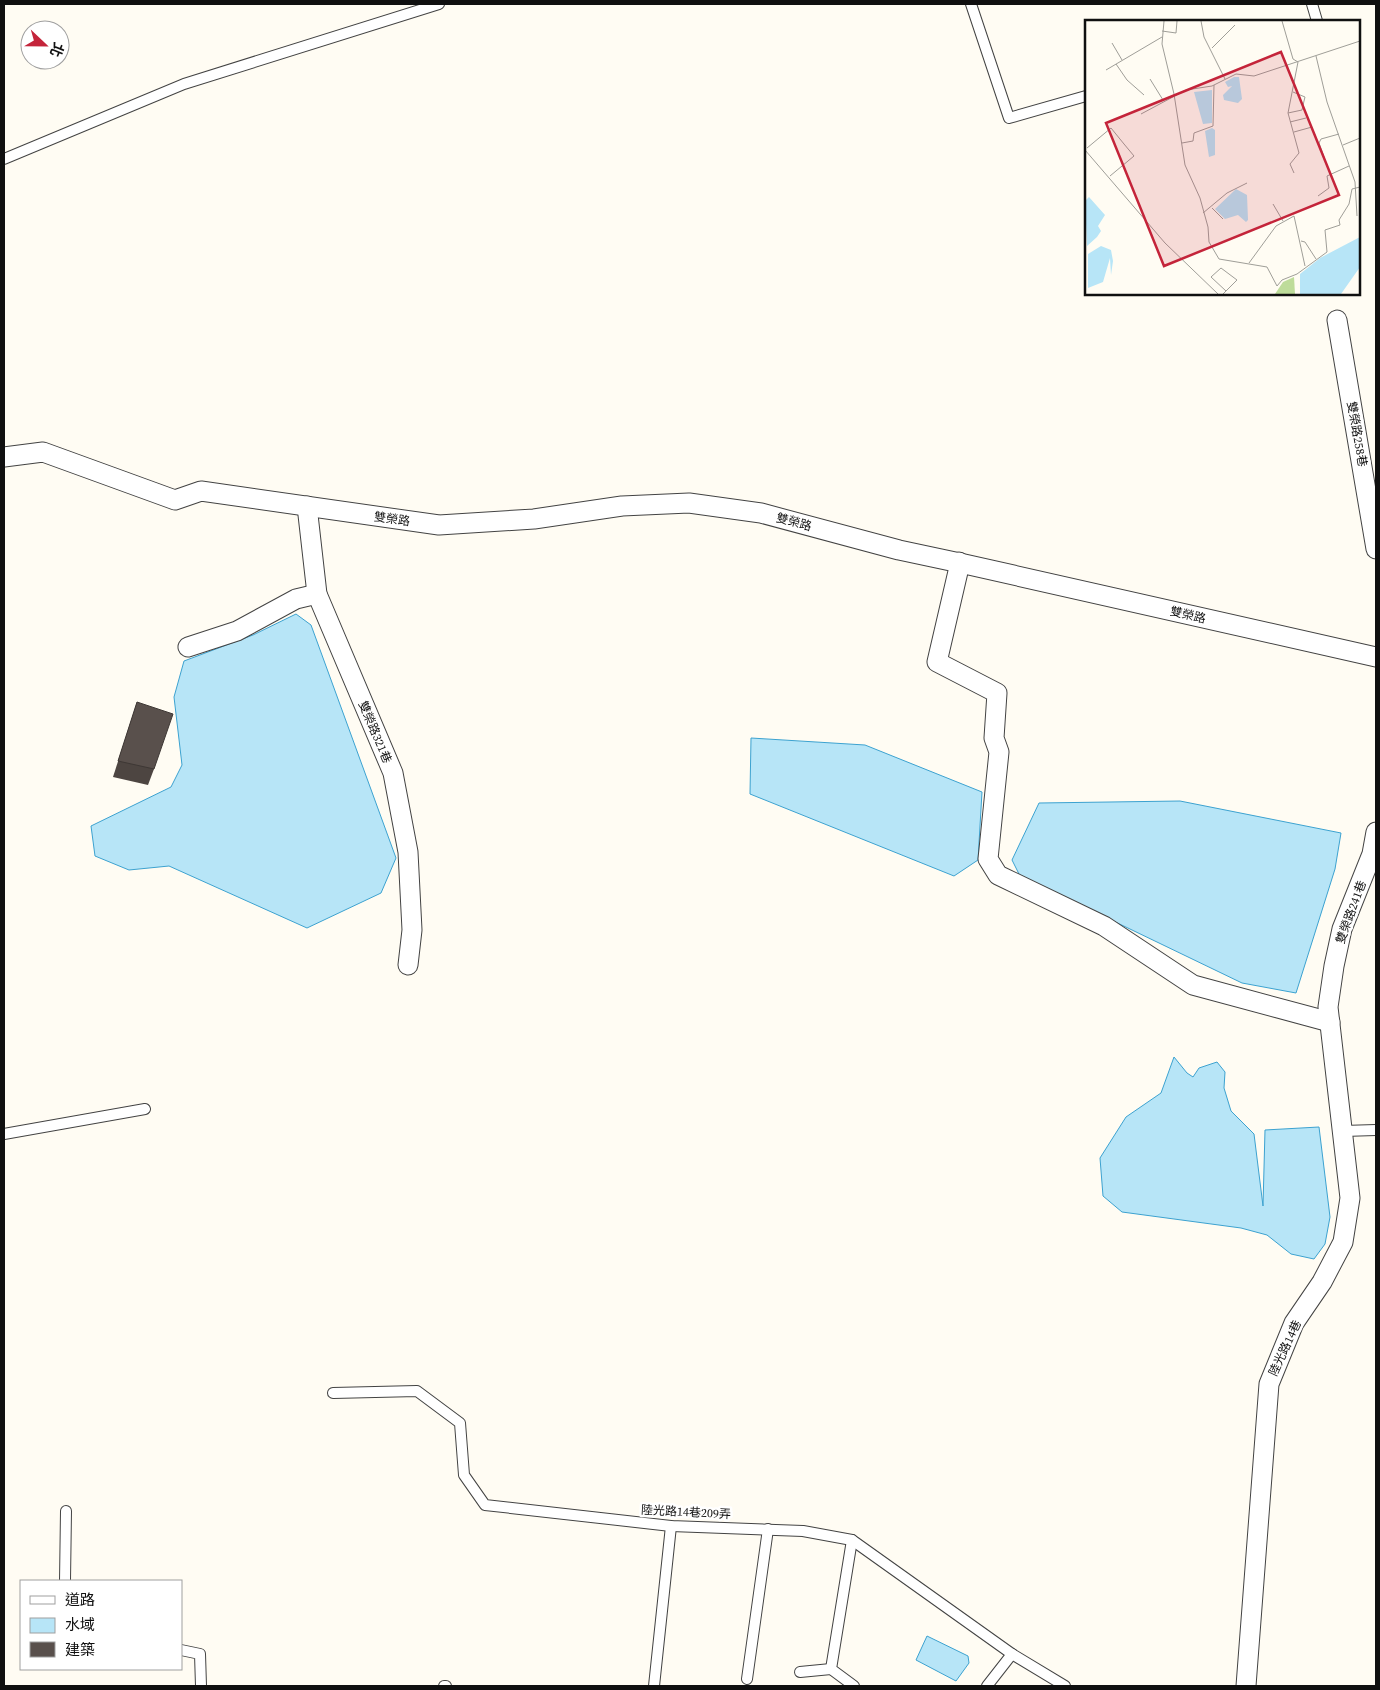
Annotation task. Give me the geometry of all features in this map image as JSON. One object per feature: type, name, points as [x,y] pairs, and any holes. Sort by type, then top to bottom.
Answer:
[{"type":"street","name":"雙榮路258巷","points":[[1337,320],[1376,549]]},
{"type":"street","name":"雙榮路","points":[[4,457],[43,452],[175,500],[201,491],[439,525],[534,519],[622,506],[689,503],[761,513],[898,550],[959,562],[1376,657]]},
{"type":"street","name":"雙榮路321巷","points":[[306,506],[317,594],[393,773],[408,852],[412,930],[408,965]]},
{"type":"street","points":[[959,562],[937,662],[997,694],[994,738],[999,752],[988,860],[998,875],[1104,926],[1193,985],[1330,1022]]},
{"type":"street","points":[[188,647],[237,631],[296,599],[317,594]]},
{"type":"street","name":"雙榮路241巷","points":[[1330,1022],[1328,1007],[1342,929],[1372,854],[1376,832]]},
{"type":"street","name":"陸光路14巷","points":[[1246,1686],[1268,1384],[1294,1323],[1322,1282],[1343,1242],[1350,1198],[1330,1022]]},
{"type":"lane","points":[[4,160],[184,84],[439,4]]},
{"type":"lane","points":[[971,4],[1009,118],[1085,96]]},
{"type":"lane","points":[[1312,4],[1317,20]]},
{"type":"lane","points":[[4,1134],[145,1109]]},
{"type":"lane","points":[[1343,1131],[1376,1130]]},
{"type":"lane","name":"陸光路14巷209弄","points":[[333,1393],[417,1391],[460,1423],[464,1476],[485,1505],[671,1526],[803,1531],[852,1540],[1012,1654],[1065,1686]]},
{"type":"lane","points":[[65,1580],[66,1511]]},
{"type":"lane","points":[[654,1686],[671,1526]]},
{"type":"lane","points":[[747,1679],[768,1529]]},
{"type":"lane","points":[[831,1669],[852,1540]]},
{"type":"lane","points":[[182,1650],[200,1654],[201,1686]]},
{"type":"lane","points":[[987,1686],[1012,1654]]},
{"type":"lane","points":[[800,1672],[831,1669],[854,1686]]},
{"type":"water","points":[[296,614],[311,625],[396,858],[381,893],[307,928],[169,866],[129,870],[95,856],[91,826],[171,787],[182,765],[174,697],[184,661],[253,635]]},
{"type":"water","points":[[751,738],[865,745],[982,792],[978,860],[954,876],[750,794]]},
{"type":"water","points":[[1180,801],[1341,833],[1335,869],[1296,993],[1242,983],[1020,876],[1012,860],[1039,803]]},
{"type":"water","points":[[1174,1057],[1187,1073],[1193,1077],[1199,1068],[1217,1062],[1225,1072],[1224,1088],[1231,1111],[1254,1134],[1263,1206],[1265,1130],[1319,1127],[1330,1217],[1325,1244],[1314,1259],[1291,1254],[1267,1235],[1241,1228],[1122,1212],[1103,1196],[1100,1158],[1126,1117],[1161,1093]]},
{"type":"water","points":[[927,1636],[968,1656],[969,1663],[956,1681],[916,1660]]},
{"type":"building","points":[[137,702],[173,714],[154,769],[118,761]]}]
